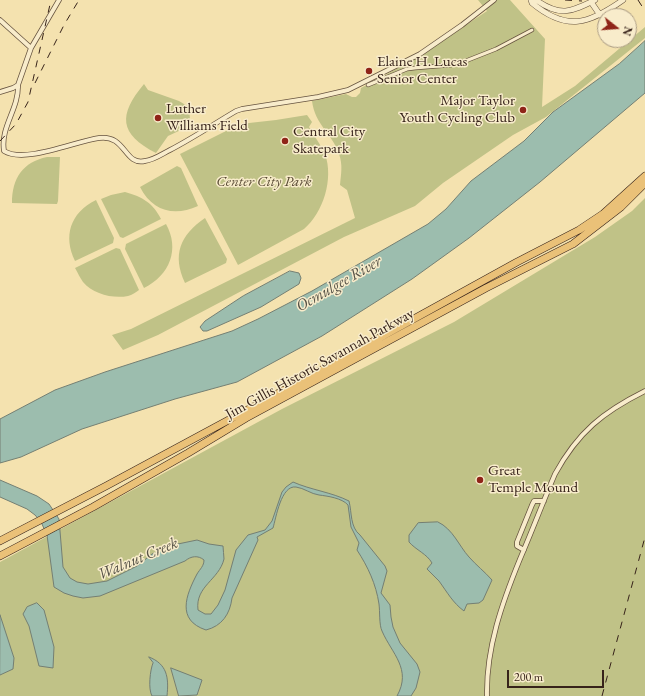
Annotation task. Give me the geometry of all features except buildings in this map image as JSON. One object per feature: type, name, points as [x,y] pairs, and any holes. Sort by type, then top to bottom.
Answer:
[{"type":"highway","name":"Jim Gillis Historic Savannah Parkway","points":[[0,541],[106,486],[517,262],[579,230],[603,214],[645,176]]},
{"type":"highway","name":"Jim Gillis Historic Savannah Parkway","points":[[0,556],[93,507],[260,410],[486,288],[573,244],[620,207],[645,184]]},
{"type":"highway","points":[[620,207],[645,190]]},
{"type":"street","points":[[59,0],[31,48],[18,85],[16,99],[2,140],[4,151],[10,154],[23,155],[104,137],[116,141],[134,160],[144,162],[174,148],[236,111],[318,97],[348,90],[426,50],[494,0]]},
{"type":"street","points":[[531,0],[532,3],[550,17],[566,22],[577,22],[593,19],[597,16]]},
{"type":"street","points":[[536,0],[556,11],[579,9],[593,1]]},
{"type":"street","points":[[610,8],[623,0]]},
{"type":"street","points":[[0,20],[31,48]]},
{"type":"street","points":[[368,86],[407,69],[451,65],[463,62],[496,49],[532,30]]},
{"type":"street","points":[[0,92],[18,85]]},
{"type":"street","points":[[487,696],[487,677],[491,647],[500,612],[544,501],[562,461],[574,443],[586,431],[614,408],[645,391]]},
{"type":"street","points":[[524,550],[517,546],[517,542],[532,505],[534,501],[544,501]]},
{"type":"green space","points":[[478,0],[510,0],[545,39],[542,107],[575,86],[620,48],[632,48],[546,117],[513,135],[443,183],[415,206],[344,237],[158,335],[123,350],[112,335],[131,329],[355,218],[347,190],[340,185],[341,166],[339,154],[332,140],[316,116],[312,101],[346,94],[356,97],[360,93],[361,88],[415,59],[487,11]]},
{"type":"green space","points":[[645,27],[645,38],[637,44],[637,34]]},
{"type":"green space","name":"Luther Williams Field","points":[[144,84],[148,90],[179,101],[189,107],[190,120],[183,129],[168,136],[156,153],[135,139],[129,131],[126,123],[130,105]]},
{"type":"green space","name":"Center City Park","points":[[307,115],[312,122],[309,127],[325,154],[327,164],[328,174],[325,195],[317,214],[304,229],[238,265],[180,154],[240,124]]},
{"type":"green space","points":[[47,157],[60,157],[57,204],[12,203],[14,186],[20,172],[31,163]]},
{"type":"green space","points":[[177,166],[181,168],[198,206],[180,211],[164,210],[151,202],[140,187]]},
{"type":"green space","points":[[125,192],[147,201],[155,209],[161,219],[123,238],[120,237],[101,199]]},
{"type":"green space","points":[[645,198],[645,696],[0,696],[0,562],[282,409],[454,322],[595,237],[632,211]]},
{"type":"green space","points":[[96,200],[114,238],[113,243],[75,261],[71,252],[71,226],[80,212],[87,205]]},
{"type":"green space","points":[[205,218],[227,259],[226,263],[185,283],[179,263],[181,246],[190,231]]},
{"type":"green space","points":[[166,224],[172,243],[170,260],[166,269],[160,276],[153,283],[144,288],[125,249],[126,244]]},
{"type":"green space","points":[[116,248],[120,249],[139,290],[128,296],[116,297],[104,295],[92,290],[83,282],[75,268]]},
{"type":"water","name":"Ocmulgee River","points":[[645,41],[645,93],[540,182],[469,238],[412,279],[322,336],[237,382],[175,399],[82,429],[21,457],[0,463],[0,419],[55,390],[105,372],[232,331],[312,291],[428,224],[446,209],[471,181],[524,141],[553,112],[619,64]]},
{"type":"water","points":[[290,271],[299,273],[301,278],[299,284],[261,307],[207,331],[203,331],[200,327],[205,321],[243,296]]},
{"type":"water","points":[[0,480],[37,496],[49,504],[59,519],[63,567],[70,578],[77,582],[88,584],[107,581],[137,566],[152,554],[173,545],[197,540],[223,546],[224,559],[221,566],[200,595],[198,602],[198,610],[205,614],[211,614],[218,605],[225,590],[236,550],[248,535],[265,530],[272,521],[282,492],[286,487],[293,482],[349,501],[354,528],[385,566],[387,571],[381,593],[390,605],[393,627],[400,643],[417,664],[420,672],[416,688],[411,696],[397,696],[402,678],[399,662],[381,628],[376,590],[368,569],[357,550],[359,543],[351,527],[348,505],[338,499],[316,494],[296,487],[286,491],[280,503],[273,528],[257,537],[258,540],[232,598],[227,614],[217,626],[206,630],[197,626],[190,620],[186,606],[190,590],[197,574],[203,566],[204,560],[199,557],[192,557],[100,596],[83,598],[64,593],[54,587],[47,535],[41,522],[27,509],[0,497]]},
{"type":"water","points":[[438,522],[448,529],[465,553],[492,580],[483,600],[479,603],[467,604],[464,611],[453,601],[439,581],[427,569],[432,563],[430,560],[409,542],[409,535],[418,523]]},
{"type":"water","points":[[37,603],[44,610],[54,647],[53,668],[39,666],[29,626],[23,614],[27,607]]},
{"type":"water","points":[[0,615],[14,658],[13,669],[0,675]]},
{"type":"water","points":[[149,657],[160,663],[166,672],[168,683],[167,696],[152,696],[150,680],[153,663]]},
{"type":"water","points":[[171,668],[202,680],[197,695],[179,696]]},
{"type":"railway","points":[[0,141],[16,124],[28,102],[51,0]]},
{"type":"railway","points":[[35,83],[64,25],[79,0]]},
{"type":"railway","points":[[565,0],[582,1]]},
{"type":"railway","points":[[638,0],[645,11]]},
{"type":"railway","points":[[602,696],[645,537]]},
{"type":"place","name":"Elaine H. Lucas Senior Center","points":[[369,71]]},
{"type":"place","name":"Major Taylor Youth Cycling Club","points":[[523,110]]},
{"type":"place","name":"Luther Williams Field","points":[[158,118]]},
{"type":"place","name":"Central City Skatepark","points":[[285,141]]},
{"type":"place","name":"Great Temple Mound","points":[[480,480]]},
{"type":"water label","name":"Walnut Creek","points":[[138,559]]}]
